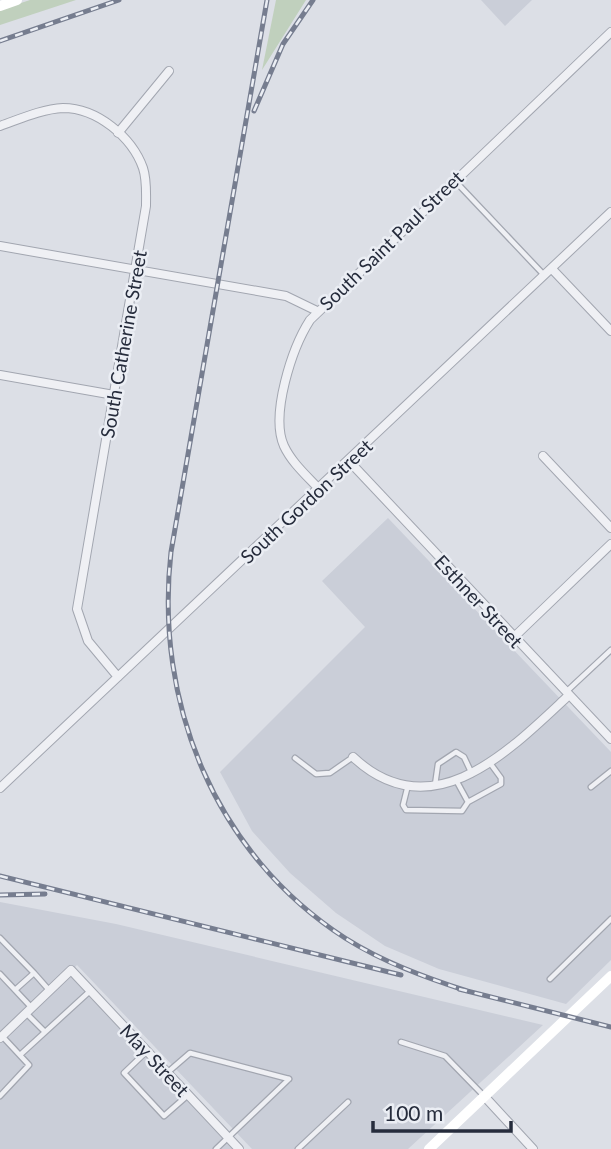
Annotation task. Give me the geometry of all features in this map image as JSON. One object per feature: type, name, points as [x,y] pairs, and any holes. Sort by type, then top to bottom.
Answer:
[{"type":"main road","points":[[0,6],[18,0]]},
{"type":"main road","points":[[429,1149],[611,976]]},
{"type":"street","name":"South Saint Paul Street","points":[[319,489],[290,456],[279,428],[295,348],[317,311],[611,32]]},
{"type":"street","points":[[118,133],[169,71]]},
{"type":"street","name":"South Catherine Street","points":[[0,126],[52,109],[75,109],[105,121],[136,153],[146,186],[137,271],[77,609],[88,641],[118,677]]},
{"type":"street","name":"South Gordon Street","points":[[0,788],[611,212]]},
{"type":"street","points":[[0,246],[286,296],[317,311]]},
{"type":"street","points":[[552,269],[611,331]]},
{"type":"street","points":[[0,374],[114,395]]},
{"type":"street","points":[[542,456],[611,528]]},
{"type":"street","name":"Esthner Street","points":[[349,461],[611,739]]},
{"type":"street","points":[[513,638],[611,544]]},
{"type":"street","points":[[353,757],[363,767],[395,783],[435,786],[473,775],[567,694]]},
{"type":"street","name":"May Street","points":[[50,991],[71,970],[239,1149]]},
{"type":"street","points":[[1,1037],[50,991]]},
{"type":"street","points":[[485,1097],[533,1149]]},
{"type":"lane","points":[[453,180],[544,275]]},
{"type":"lane","points":[[567,694],[611,650]]},
{"type":"lane","points":[[435,786],[438,764],[456,752],[464,757],[473,775]]},
{"type":"lane","points":[[295,758],[316,774],[330,773],[353,757]]},
{"type":"lane","points":[[408,784],[403,804],[406,810],[462,811],[468,802],[501,784],[502,778],[490,763]]},
{"type":"lane","points":[[591,787],[611,771]]},
{"type":"lane","points":[[456,780],[468,802]]},
{"type":"lane","points":[[550,979],[611,919]]},
{"type":"lane","points":[[0,938],[50,991]]},
{"type":"lane","points":[[15,990],[34,973]]},
{"type":"lane","points":[[0,974],[45,1032]]},
{"type":"lane","points":[[20,1055],[90,991]]},
{"type":"lane","points":[[0,1096],[29,1068],[1,1037]]},
{"type":"lane","points":[[401,1042],[445,1056],[485,1097]]},
{"type":"lane","points":[[147,1051],[124,1073],[164,1116],[188,1095]]},
{"type":"lane","points":[[167,1073],[190,1053],[289,1079],[216,1149]]},
{"type":"lane","points":[[298,1149],[348,1102]]},
{"type":"shaded area","points":[[481,0],[532,0],[505,26]]},
{"type":"shaded area","points":[[388,518],[611,752],[611,960],[566,1004],[439,969],[385,946],[336,913],[290,873],[252,831],[220,772],[365,627],[322,581]]},
{"type":"shaded area","points":[[0,902],[116,924],[543,1025],[408,1149],[252,1149],[77,965],[72,970],[239,1149],[0,1149]]},
{"type":"green space","points":[[30,0],[76,0],[0,25],[0,10]]},
{"type":"green space","points":[[276,0],[306,0],[262,70]]},
{"type":"railway","points":[[0,41],[119,0]]},
{"type":"railway","points":[[267,0],[171,552],[168,608],[173,664],[184,718],[203,770],[228,819],[261,863],[300,903],[345,938],[404,968],[467,991]]},
{"type":"railway","points":[[254,111],[283,44],[313,0]]},
{"type":"railway","points":[[0,876],[401,975]]},
{"type":"railway","points":[[0,895],[45,894]]},
{"type":"railway","points":[[459,989],[611,1027]]}]
